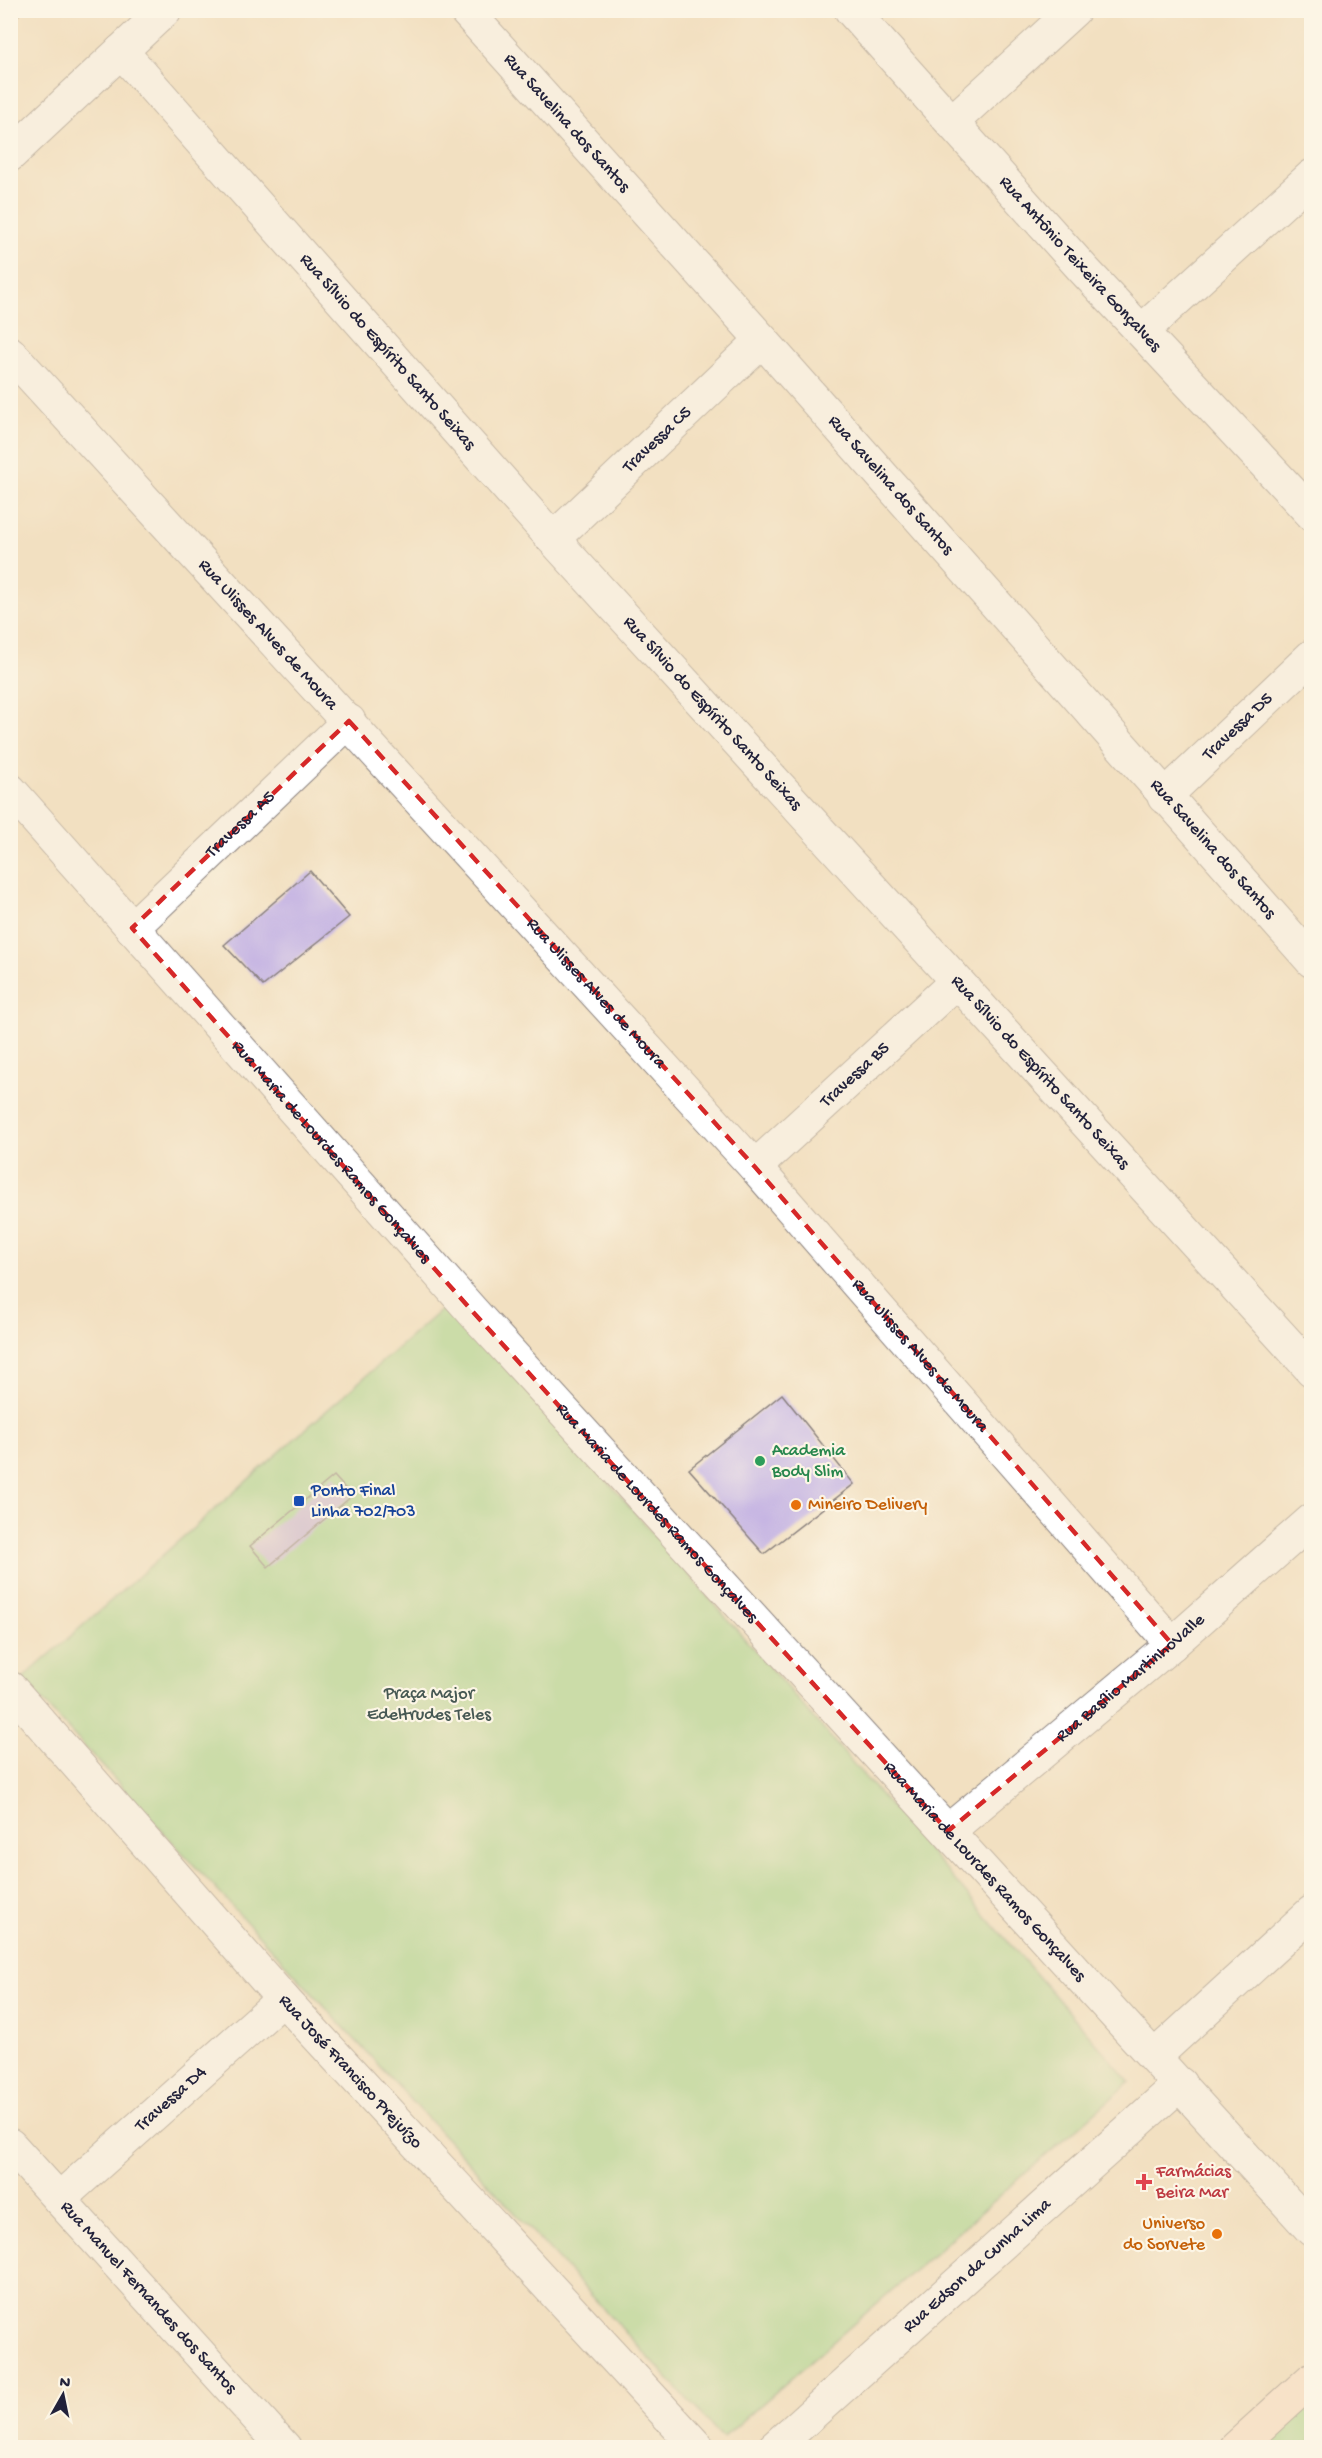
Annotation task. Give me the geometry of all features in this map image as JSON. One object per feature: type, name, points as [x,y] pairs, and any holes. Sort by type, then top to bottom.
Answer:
[{"type":"main road","points":[[1236,2448],[1311,2379]]},
{"type":"street","points":[[10,155],[165,10]]},
{"type":"street","name":"Rua Savelina dos Santos","points":[[465,10],[762,340],[1311,961]]},
{"type":"street","name":"Rua Antônio Teixeira Gonçalves","points":[[851,10],[1083,269],[1311,514]]},
{"type":"street","points":[[952,122],[1074,10]]},
{"type":"street","name":"Rua Sílvio do Espírito Santo Seixas","points":[[121,51],[553,539],[1311,1370]]},
{"type":"street","points":[[1142,331],[1311,176]]},
{"type":"street","name":"Travessa C5","points":[[553,539],[762,340]]},
{"type":"street","name":"Rua Ulisses Alves de Moura","points":[[10,353],[755,1167],[1172,1644]]},
{"type":"street","name":"Travessa D5","points":[[1164,797],[1311,656]]},
{"type":"street","name":"Travessa A5","points":[[132,928],[349,721]]},
{"type":"street","name":"Rua Maria de Lourdes Ramos Gonçalves","points":[[10,790],[472,1312],[1155,2056],[1311,2230]]},
{"type":"street","name":"Travessa B5","points":[[755,1167],[956,982]]},
{"type":"street","name":"Rua Basílio MartinhoValle","points":[[948,1831],[1172,1644],[1311,1521]]},
{"type":"street","name":"Rua José Francisco Prejuízo","points":[[10,1688],[283,1999],[698,2448]]},
{"type":"street","points":[[1155,2056],[1311,1912]]},
{"type":"street","name":"Travessa D4","points":[[59,2199],[283,1999]]},
{"type":"street","name":"Rua Edson da Cunha Lima","points":[[774,2448],[1180,2084]]},
{"type":"street","name":"Rua Manuel Fernandes dos Santos","points":[[10,2145],[285,2448]]},
{"type":"highlighted area","points":[[349,721],[755,1167],[1172,1644],[948,1831],[473,1312],[132,928]]},
{"type":"green space","name":"Praça Major Edeltrudes Teles","points":[[451,1301],[1130,2082],[723,2438],[22,1679]]},
{"type":"green space","points":[[1311,2402],[1311,2447],[1262,2447]]},
{"type":"building","points":[[10,10],[24,10],[10,22]]},
{"type":"building","points":[[310,871],[349,917],[263,986],[224,945]]},
{"type":"building","name":"Academia Body Slim","points":[[782,1394],[854,1484],[764,1554],[689,1469]]},
{"type":"building","points":[[334,1476],[352,1496],[268,1567],[250,1546]]},
{"type":"place","name":"Academia Body Slim","points":[[760,1461]]},
{"type":"place","name":"Ponto Final Linha 702/703","points":[[299,1501]]},
{"type":"place","name":"Mineiro Delivery","points":[[796,1505]]},
{"type":"place","name":"Farmácias Beira Mar","points":[[1144,2182]]},
{"type":"place","name":"Universo do Sorvete","points":[[1217,2234]]}]
